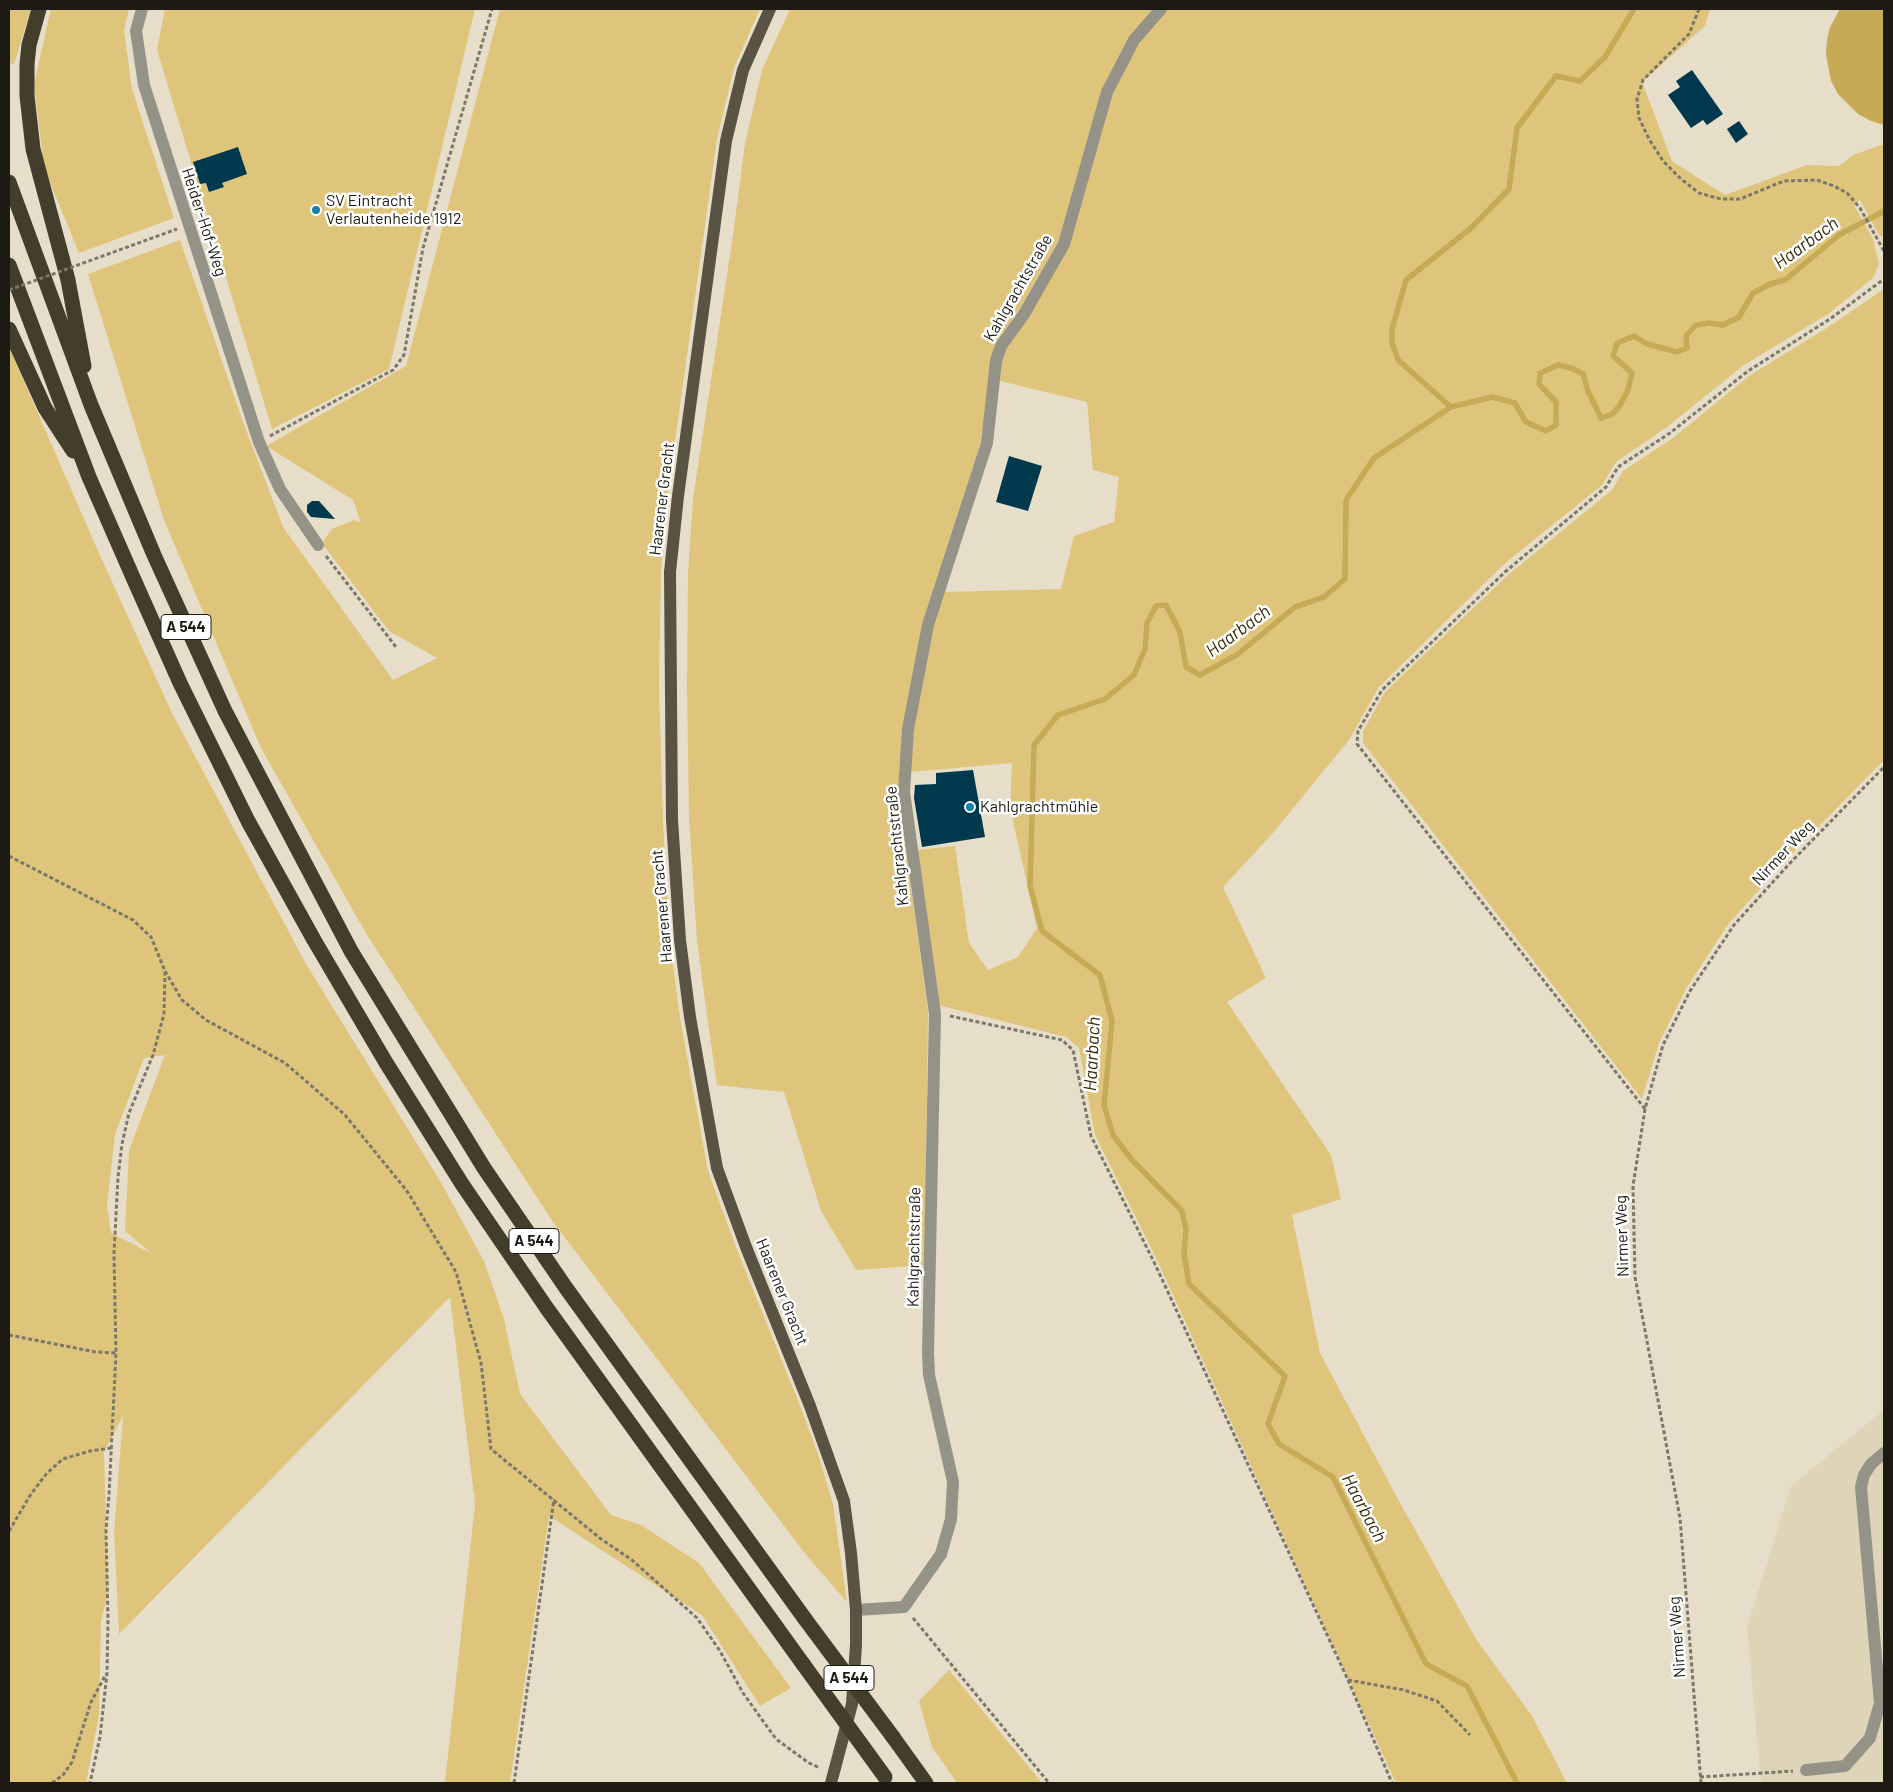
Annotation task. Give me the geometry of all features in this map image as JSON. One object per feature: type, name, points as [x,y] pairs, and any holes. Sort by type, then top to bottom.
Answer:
[{"type":"highway","points":[[39,9],[29,45],[27,64],[27,96],[33,149],[68,280],[91,405]]},
{"type":"highway","name":"A 544","points":[[9,182],[91,405],[154,555],[225,711],[351,951],[489,1176],[572,1296],[926,1783]]},
{"type":"highway","name":"A 544","points":[[9,266],[89,477],[176,674],[248,821],[385,1061],[462,1184],[546,1307],[887,1780]]},
{"type":"highway","points":[[9,329],[45,408],[89,477]]},
{"type":"main road","name":"Haarener Gracht","points":[[770,9],[743,70],[726,141],[715,235],[678,496],[670,572],[672,820],[680,940],[690,1017],[717,1168],[746,1247],[810,1406],[844,1501],[856,1610],[852,1704],[833,1779]]},
{"type":"street","name":"Heider-Hof-Weg","points":[[142,9],[136,31],[144,86],[259,442],[280,489],[318,545]]},
{"type":"street","name":"Kahlgrachtstraße","points":[[904,1607],[941,1554],[951,1519],[953,1482],[929,1375],[935,1014],[904,792],[908,729],[928,625],[987,443],[996,360],[1002,346],[1024,314],[1064,244],[1107,92],[1134,40],[1161,9]]},
{"type":"street","points":[[1806,1770],[1845,1766],[1870,1738],[1880,1702],[1861,1487],[1864,1475],[1871,1464],[1884,1453]]},
{"type":"street","points":[[856,1610],[904,1607]]},
{"type":"path","points":[[259,442],[393,370],[404,355],[423,248],[492,9]]},
{"type":"path","points":[[1699,9],[1689,34],[1643,80],[1637,99],[1639,118],[1649,139],[1664,160],[1681,180],[1699,193],[1721,199],[1740,199],[1784,182],[1817,180],[1834,186],[1847,193],[1860,208],[1884,251]]},
{"type":"path","points":[[9,290],[177,229]]},
{"type":"path","points":[[1645,1109],[1357,744],[1358,731],[1382,690],[1505,572],[1606,487],[1618,466],[1670,433],[1748,371],[1830,319],[1884,279]]},
{"type":"path","points":[[318,545],[396,646]]},
{"type":"path","name":"Nirmer Weg","points":[[1701,1783],[1680,1518],[1635,1277],[1633,1186],[1645,1109],[1663,1045],[1690,990],[1734,925],[1791,862],[1884,766]]},
{"type":"path","points":[[9,856],[133,920],[151,936],[165,971],[182,1000],[206,1020],[285,1063],[345,1115],[407,1191],[456,1272],[481,1363],[491,1449],[601,1539],[632,1560],[697,1618],[720,1651],[743,1692],[776,1738],[833,1779]]},
{"type":"path","points":[[90,1783],[100,1737],[106,1673],[108,1619],[106,1530],[116,1353],[114,1254],[118,1177],[122,1144],[129,1113],[154,1055],[164,1014],[165,971]]},
{"type":"path","points":[[935,1014],[959,1017],[1062,1040],[1073,1050],[1091,1136],[1154,1262],[1348,1680],[1392,1783]]},
{"type":"path","points":[[9,1335],[96,1352],[116,1353]]},
{"type":"path","points":[[9,1531],[30,1494],[63,1459],[90,1451],[111,1448]]},
{"type":"path","points":[[514,1783],[554,1499]]},
{"type":"path","points":[[904,1607],[1049,1783]]},
{"type":"path","points":[[52,1783],[63,1775],[72,1762],[91,1702],[106,1673]]},
{"type":"path","points":[[1348,1680],[1404,1690],[1437,1701],[1470,1735]]},
{"type":"path","points":[[1700,1777],[1806,1770]]},
{"type":"shaded area","points":[[9,9],[31,9],[14,64],[9,63]]},
{"type":"shaded area","points":[[51,9],[129,9],[124,30],[132,89],[174,218],[79,253],[44,168],[34,84]]},
{"type":"shaded area","name":"SV Eintracht Verlautenheide 1912","points":[[165,9],[475,9],[389,369],[272,429],[157,50]]},
{"type":"shaded area","points":[[500,9],[760,9],[734,68],[717,139],[668,492],[661,572],[659,686],[663,821],[670,941],[680,1018],[708,1171],[737,1250],[819,1457],[833,1504],[847,1602],[807,1556],[553,1222],[367,935],[261,748],[164,520],[88,274],[180,240],[242,419],[283,527],[393,680],[437,658],[389,631],[324,546],[324,540],[332,529],[354,520],[361,523],[353,500],[266,446],[406,366]]},
{"type":"shaded area","points":[[790,9],[1154,9],[1129,39],[1058,242],[1019,310],[996,343],[981,441],[933,592],[903,729],[906,850],[928,1012],[925,1265],[856,1270],[821,1211],[784,1092],[717,1085],[697,940],[689,817],[687,686],[688,573],[693,499],[745,144],[762,70]]},
{"type":"shaded area","points":[[1168,9],[1710,9],[1705,26],[1642,82],[1672,161],[1725,195],[1807,165],[1839,166],[1853,155],[1884,144],[1884,237],[1879,235],[1860,200],[1854,205],[1873,239],[1879,264],[1873,278],[1828,314],[1744,365],[1667,427],[1616,462],[1602,485],[1503,565],[1379,687],[1349,740],[1272,834],[1223,887],[1266,978],[1227,1002],[1331,1155],[1341,1199],[1292,1215],[1320,1353],[1399,1501],[1476,1639],[1532,1716],[1567,1783],[1396,1783],[1157,1260],[1095,1135],[1079,1048],[1066,1037],[938,1005],[917,850],[955,846],[969,943],[988,970],[1018,957],[1037,928],[1010,808],[1012,763],[910,772],[913,729],[932,626],[943,592],[1061,589],[1074,536],[1114,522],[1119,477],[1093,470],[1087,402],[1000,381],[1001,360],[1005,348],[1068,245],[1112,94],[1137,43]]},
{"type":"shaded area","points":[[1840,9],[1884,9],[1884,125],[1858,114],[1838,94],[1831,81],[1826,54],[1827,40],[1830,27]]},
{"type":"shaded area","points":[[1882,290],[1884,292],[1884,760],[1787,859],[1729,923],[1687,987],[1659,1043],[1642,1099],[1363,743],[1363,731],[1385,692],[1508,575],[1612,490],[1623,471],[1673,438],[1749,376],[1833,324]]},
{"type":"shaded area","points":[[9,347],[98,551],[172,713],[306,964],[440,1181],[484,1261],[504,1319],[520,1394],[611,1515],[641,1525],[699,1563],[791,1688],[760,1706],[702,1615],[549,1516],[510,1783],[445,1783],[475,1504],[450,1297],[119,1634],[114,1532],[123,1416],[104,1452],[108,1593],[101,1621],[99,1715],[86,1783],[9,1783]],"holes":[[[165,1055],[129,1150],[125,1231],[151,1253],[111,1233],[107,1206],[115,1134],[144,1058]]]},
{"type":"shaded area","points":[[1884,1410],[1884,1783],[1761,1783],[1747,1627],[1791,1486]]},
{"type":"shaded area","points":[[949,1670],[1042,1783],[957,1783],[932,1747],[919,1701]]},
{"type":"building","points":[[1692,70],[1723,114],[1707,125],[1703,120],[1691,128],[1668,95],[1680,87],[1676,81]]},
{"type":"building","points":[[1739,121],[1748,134],[1736,143],[1727,129]]},
{"type":"building","points":[[238,147],[247,174],[222,183],[224,187],[209,192],[206,183],[200,184],[193,162]]},
{"type":"building","points":[[1009,456],[1042,466],[1028,511],[996,502]]},
{"type":"building","points":[[312,501],[319,501],[335,519],[311,517],[307,512],[307,505]]},
{"type":"building","name":"Kahlgrachtmühle","points":[[973,770],[985,837],[922,847],[914,798],[915,785],[936,784],[936,773]]},
{"type":"waterway","points":[[1451,407],[1398,360],[1392,343],[1392,329],[1406,280],[1471,228],[1509,189],[1517,128],[1556,76],[1580,81],[1605,57],[1634,9]]},
{"type":"waterway","name":"Haarbach","points":[[1517,1783],[1467,1686],[1426,1664],[1333,1477],[1279,1444],[1268,1424],[1285,1376],[1189,1284],[1184,1253],[1186,1229],[1182,1211],[1132,1160],[1113,1135],[1104,1105],[1112,1021],[1100,975],[1042,931],[1030,886],[1034,745],[1058,715],[1105,699],[1134,675],[1145,649],[1147,623],[1156,606],[1166,605],[1180,632],[1186,667],[1200,675],[1238,654],[1295,607],[1324,597],[1345,579],[1346,500],[1374,458],[1451,407],[1492,397],[1515,403],[1526,422],[1546,431],[1556,425],[1556,402],[1539,384],[1540,373],[1558,365],[1574,369],[1583,374],[1588,391],[1601,418],[1612,414],[1619,407],[1628,390],[1632,373],[1613,356],[1617,343],[1634,336],[1647,344],[1677,352],[1687,348],[1686,336],[1696,325],[1709,323],[1723,325],[1739,317],[1753,293],[1770,284],[1785,280],[1839,235],[1884,211]]},
{"type":"place","name":"SV Eintracht Verlautenheide 1912","points":[[316,210]]},
{"type":"place","name":"Kahlgrachtmühle","points":[[970,807]]}]
